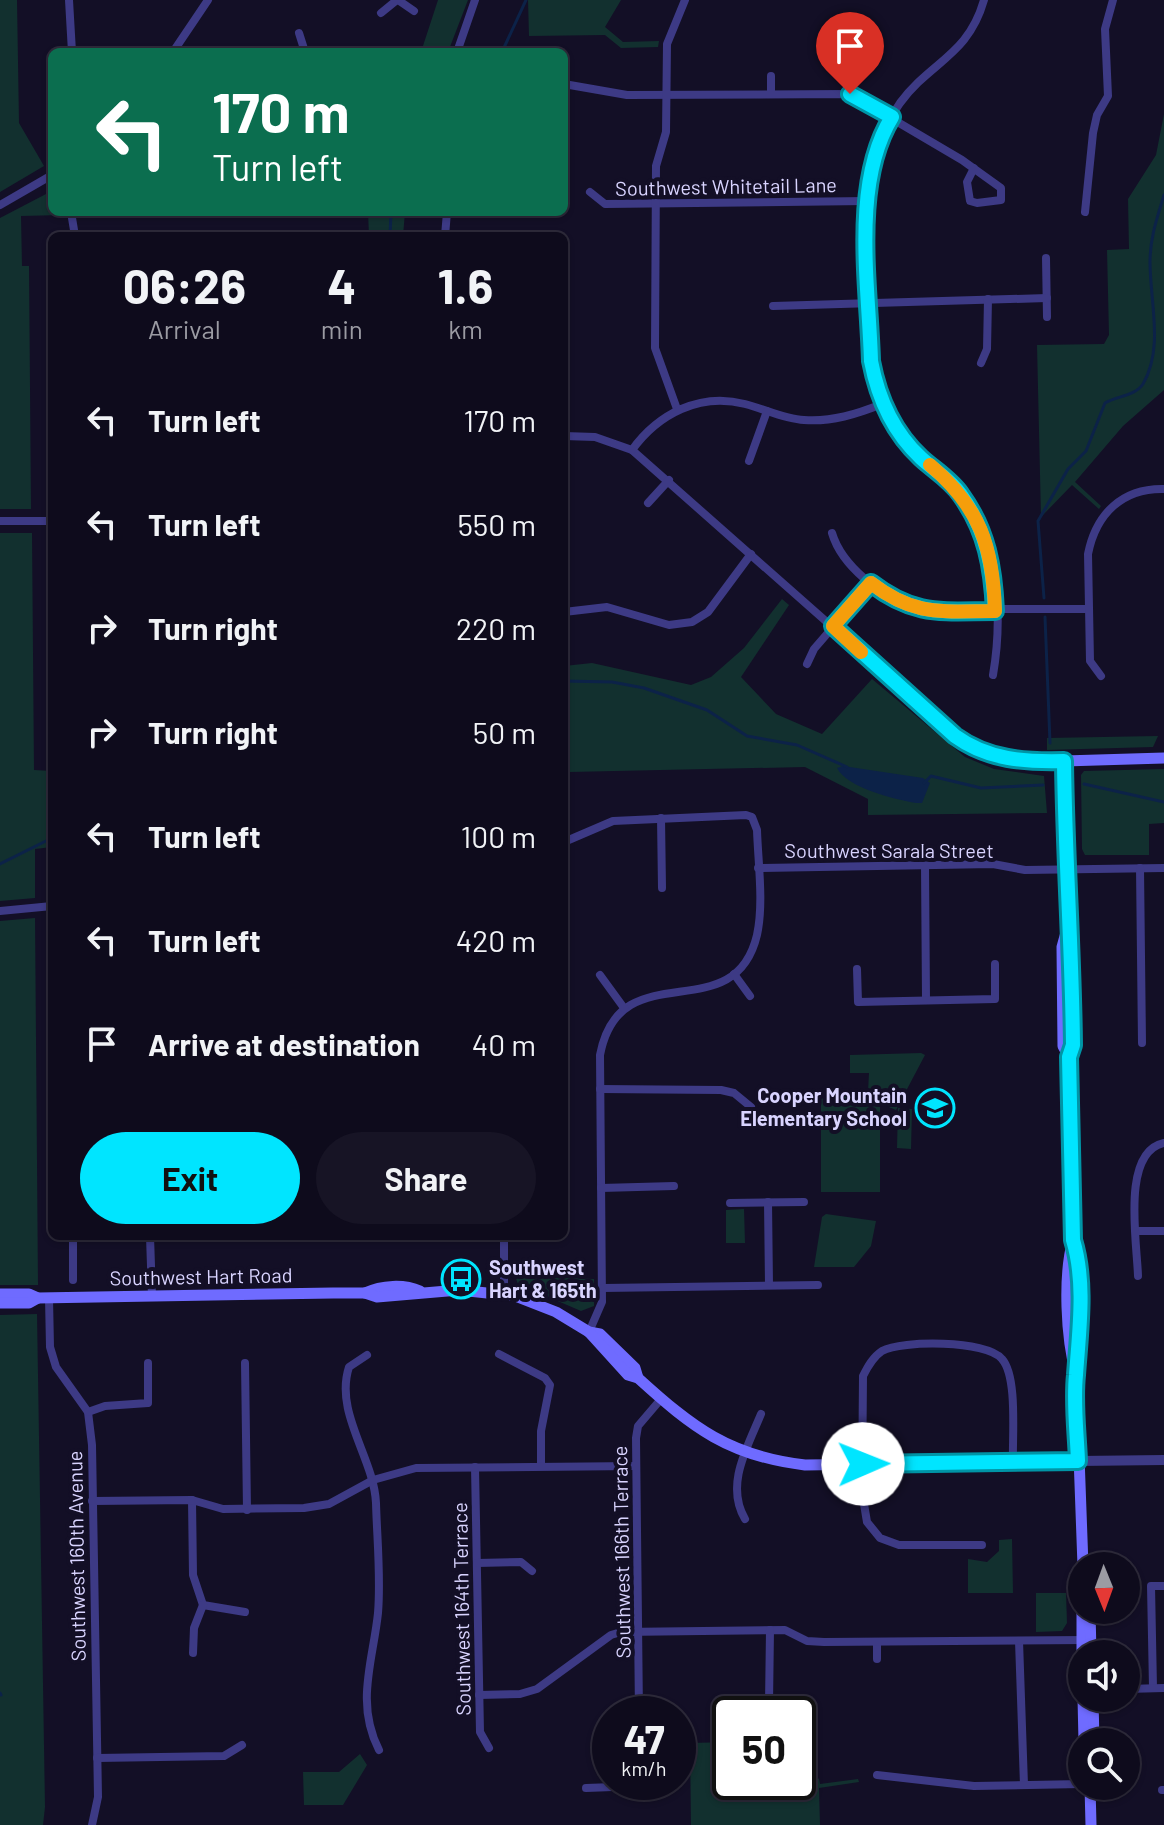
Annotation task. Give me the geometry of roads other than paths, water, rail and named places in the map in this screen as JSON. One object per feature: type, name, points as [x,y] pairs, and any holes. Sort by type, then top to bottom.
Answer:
[{"type":"main road","points":[[1082,1552],[1076,1374],[1080,1326],[1078,1257],[1073,1240],[1069,1057],[1073,1045],[1073,983],[1067,929],[1064,761],[1164,758]]},
{"type":"main road","name":"Southwest Hart Road","points":[[0,1294],[29,1294],[44,1298],[365,1293],[377,1287],[410,1286],[420,1291],[504,1294],[542,1305],[589,1332],[628,1375],[638,1378],[689,1424],[745,1453],[805,1465],[1078,1461]]},
{"type":"main road","name":"Southwest Hart Road","points":[[0,1303],[29,1303],[44,1298]]},
{"type":"main road","points":[[1084,1624],[1085,1640]]},
{"type":"main road","points":[[1085,1640],[1088,1624]]},
{"type":"main road","points":[[1090,1800],[1091,1825]]},
{"type":"street","points":[[69,0],[72,48]]},
{"type":"street","points":[[176,48],[208,0]]},
{"type":"street","points":[[381,13],[398,0],[414,11]]},
{"type":"street","points":[[458,48],[475,0]]},
{"type":"street","points":[[677,409],[655,348],[655,203],[656,166],[666,132],[667,44],[685,0]]},
{"type":"street","points":[[984,0],[978,22],[963,45],[902,100],[892,117],[876,146],[867,201],[871,361],[882,404],[902,437],[960,492],[973,514],[992,563],[995,611],[993,675]]},
{"type":"street","points":[[1085,212],[1093,133],[1097,115],[1108,96],[1105,29],[1113,0]]},
{"type":"street","points":[[299,33],[304,48]]},
{"type":"street","points":[[771,76],[771,93]]},
{"type":"street","points":[[568,85],[627,95],[850,94],[974,168],[1001,188],[1001,200],[970,201],[967,182],[974,168]]},
{"type":"street","points":[[0,205],[48,177]]},
{"type":"street","name":"Southwest Whitetail Lane","points":[[590,192],[605,204],[867,201]]},
{"type":"street","points":[[1046,258],[1047,317]]},
{"type":"street","points":[[773,306],[1047,298]]},
{"type":"street","points":[[981,363],[987,349],[988,299]]},
{"type":"street","points":[[632,450],[654,425],[677,409],[724,401],[802,420],[824,420],[853,416],[882,404]]},
{"type":"street","points":[[749,461],[767,411]]},
{"type":"street","points":[[568,436],[595,437],[632,450],[973,749],[1011,759],[1064,761]]},
{"type":"street","points":[[648,503],[669,480]]},
{"type":"street","points":[[1101,676],[1090,661],[1088,554],[1098,522],[1121,499],[1141,490],[1164,489]]},
{"type":"street","points":[[0,521],[48,521]]},
{"type":"street","points":[[832,533],[837,551],[871,583],[895,601],[914,609],[1089,609]]},
{"type":"street","points":[[568,612],[607,607],[669,625],[692,622],[708,612],[751,554]]},
{"type":"street","points":[[807,664],[814,649],[871,583]]},
{"type":"street","points":[[568,840],[613,821],[661,818],[752,817],[757,830],[757,935],[734,974],[702,990],[648,995],[624,1008],[610,1027],[602,1046],[603,1288],[601,1312],[589,1332]]},
{"type":"street","points":[[661,818],[662,888]]},
{"type":"street","name":"Southwest Sarala Street","points":[[758,868],[993,864],[1025,870],[1164,868]]},
{"type":"street","points":[[925,866],[926,1000]]},
{"type":"street","points":[[1140,868],[1142,1043]]},
{"type":"street","points":[[0,911],[48,906]]},
{"type":"street","points":[[857,969],[858,1002],[995,999],[995,964]]},
{"type":"street","points":[[734,974],[750,996]]},
{"type":"street","points":[[600,975],[624,1008]]},
{"type":"street","points":[[600,1089],[721,1090],[734,1093],[751,1107]]},
{"type":"street","points":[[1138,1276],[1136,1173],[1145,1154],[1164,1143]]},
{"type":"street","points":[[601,1188],[674,1186]]},
{"type":"street","points":[[768,1202],[769,1285]]},
{"type":"street","points":[[730,1203],[804,1202]]},
{"type":"street","points":[[1137,1231],[1164,1231]]},
{"type":"street","points":[[73,1240],[73,1280]]},
{"type":"street","points":[[150,1240],[152,1296]]},
{"type":"street","points":[[504,1240],[504,1294]]},
{"type":"street","points":[[603,1288],[818,1285]]},
{"type":"street","points":[[44,1298],[56,1367],[88,1412],[105,1406],[148,1403],[148,1363]]},
{"type":"street","points":[[982,1545],[899,1545],[880,1538],[867,1522],[863,1509],[863,1376],[869,1363],[881,1352],[895,1346],[969,1345],[989,1349],[1002,1359],[1008,1371],[1013,1463]]},
{"type":"street","points":[[499,1354],[545,1378],[550,1385],[541,1431],[541,1466]]},
{"type":"street","points":[[367,1355],[349,1367],[346,1393],[373,1480],[378,1595],[367,1672],[370,1732],[379,1750]]},
{"type":"street","points":[[245,1363],[247,1510]]},
{"type":"street","name":"Southwest 166th Terrace","points":[[639,1696],[638,1426],[661,1399]]},
{"type":"street","name":"Southwest 160th Avenue","points":[[88,1412],[98,1797],[92,1825]]},
{"type":"street","points":[[745,1519],[736,1504],[736,1479],[761,1414]]},
{"type":"street","points":[[1078,1461],[1164,1460]]},
{"type":"street","points":[[92,1501],[192,1500],[223,1509],[247,1510],[329,1504],[373,1480],[416,1468],[636,1466]]},
{"type":"street","name":"Southwest 164th Terrace","points":[[475,1467],[480,1732],[489,1748]]},
{"type":"street","points":[[192,1500],[193,1575],[203,1605],[194,1628],[193,1653]]},
{"type":"street","points":[[477,1563],[521,1562],[532,1571]]},
{"type":"street","points":[[1153,1688],[1151,1586],[1164,1586]]},
{"type":"street","points":[[203,1605],[245,1612]]},
{"type":"street","points":[[769,1696],[770,1630]]},
{"type":"street","points":[[479,1695],[520,1694],[537,1689],[611,1635],[639,1631],[785,1630],[807,1641],[1068,1640]]},
{"type":"street","points":[[1019,1641],[1024,1785]]},
{"type":"street","points":[[877,1642],[877,1659]]},
{"type":"street","points":[[1140,1688],[1164,1688]]},
{"type":"street","points":[[97,1758],[224,1756],[242,1745]]},
{"type":"street","points":[[877,1775],[974,1786],[1068,1784]]},
{"type":"street","points":[[586,1788],[592,1788]]},
{"type":"water","points":[[843,766],[923,778],[930,783],[922,803],[916,803],[861,787],[842,775],[837,768]]},
{"type":"waterway","points":[[504,48],[526,0]]},
{"type":"waterway","points":[[1044,598],[1038,521],[1068,469],[1086,451],[1105,403],[1140,388],[1149,370],[1154,340],[1150,253],[1164,195]]},
{"type":"waterway","points":[[390,232],[391,216]]},
{"type":"waterway","points":[[1045,617],[1050,743]]},
{"type":"waterway","points":[[568,681],[612,682],[644,688],[707,710],[747,736],[797,745],[847,767]]},
{"type":"waterway","points":[[924,783],[931,776],[981,788],[1043,785]]},
{"type":"waterway","points":[[1084,784],[1164,802]]},
{"type":"waterway","points":[[0,864],[48,840]]},
{"type":"place","name":"Cooper Mountain Elementary School","points":[[935,1108]]},
{"type":"place","name":"Southwest Hart & 165th","points":[[461,1279]]}]
